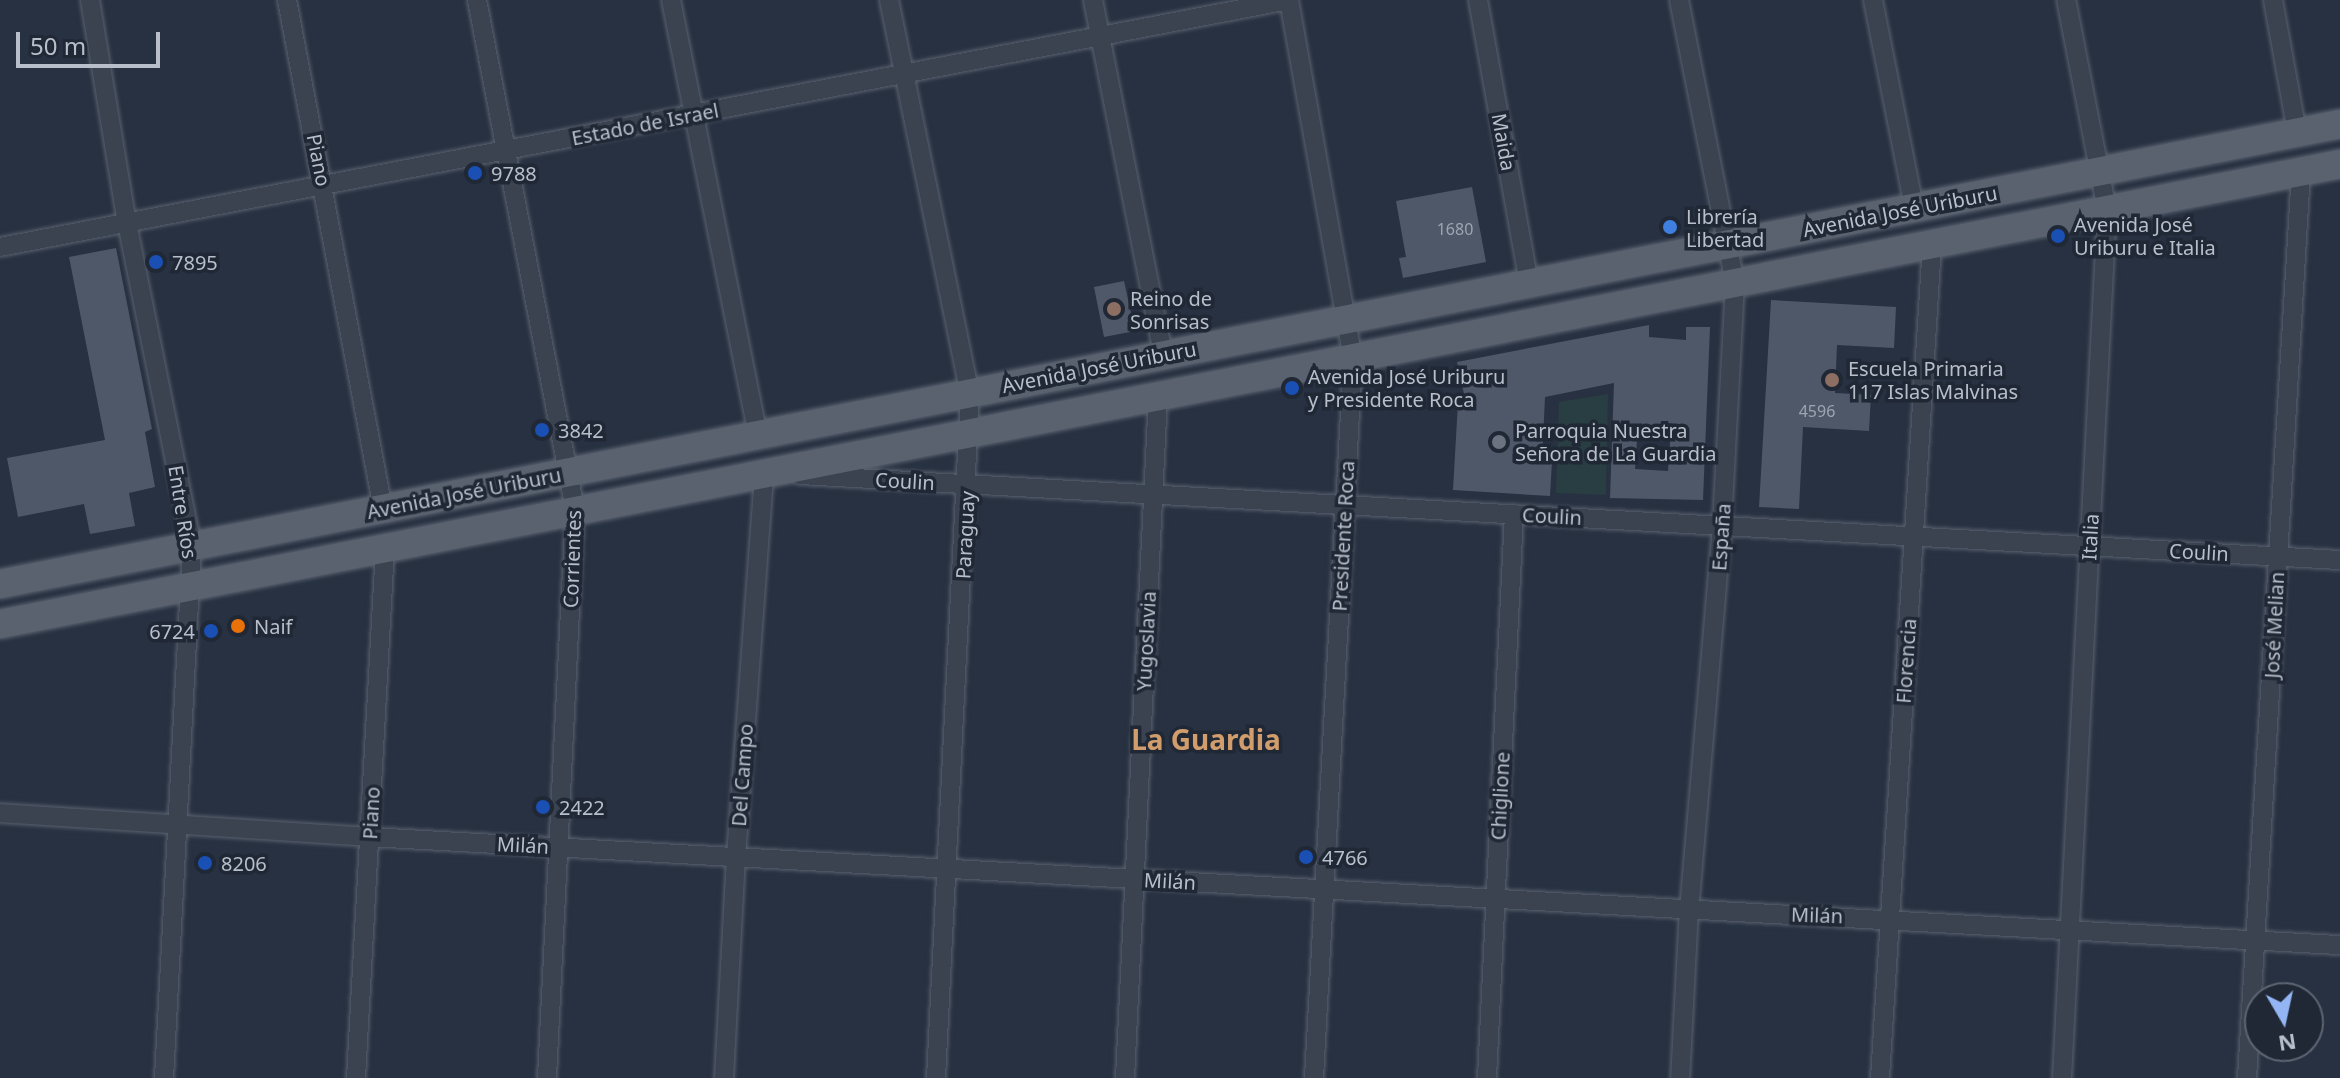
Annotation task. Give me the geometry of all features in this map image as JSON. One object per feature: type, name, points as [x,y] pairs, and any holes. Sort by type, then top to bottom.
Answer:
[{"type":"main road","name":"Avenida José Uriburu","points":[[1,580],[383,509],[2340,124]]},
{"type":"main road","name":"Avenida José Uriburu","points":[[0,624],[2340,164]]},
{"type":"street","name":"Entre Ríos","points":[[90,0],[127,223],[192,546],[164,1078]]},
{"type":"street","name":"Piano","points":[[287,0],[383,509]]},
{"type":"street","name":"Corrientes","points":[[477,0],[575,509],[547,1078]]},
{"type":"street","points":[[671,0],[758,435]]},
{"type":"street","name":"Paraguay","points":[[889,0],[970,393],[936,1078]]},
{"type":"street","points":[[1093,0],[1163,354]]},
{"type":"street","name":"Estado de Israel","points":[[0,247],[1289,0]]},
{"type":"street","name":"Presidente Roca","points":[[1289,0],[1353,358],[1314,1078]]},
{"type":"street","name":"Maida","points":[[1478,0],[1529,283]]},
{"type":"street","name":"España","points":[[1679,0],[1735,284],[1722,526],[1689,909],[1680,1078]]},
{"type":"street","points":[[1873,0],[1914,208]]},
{"type":"street","name":"Italia","points":[[2062,1078],[2107,210],[2066,0]]},
{"type":"street","points":[[2273,0],[2297,132]]},
{"type":"street","name":"José Melian","points":[[2247,1078],[2301,172]]},
{"type":"street","name":"Florencia","points":[[1880,1078],[1932,245]]},
{"type":"street","name":"Yugoslavia","points":[[1125,1078],[1158,396]]},
{"type":"street","name":"Coulin","points":[[764,473],[2340,560]]},
{"type":"street","name":"Del Campo","points":[[724,1078],[736,857],[764,473]]},
{"type":"street","name":"Chiglione","points":[[1487,1078],[1514,514]]},
{"type":"street","name":"Piano","points":[[356,1078],[385,547]]},
{"type":"street","name":"Milán","points":[[0,813],[369,837],[2340,945]]},
{"type":"green space","points":[[1608,394],[1606,495],[1556,493],[1559,402]]},
{"type":"building","points":[[1472,187],[1486,262],[1403,278],[1399,258],[1406,257],[1396,201]]},
{"type":"building","points":[[116,248],[152,429],[145,432],[155,487],[129,493],[135,526],[90,534],[84,504],[18,517],[7,458],[105,440],[69,257]]},
{"type":"building","name":"Reino de Sonrisas","points":[[1124,281],[1135,331],[1104,337],[1094,287]]},
{"type":"building","name":"Escuela Primaria 117 Islas Malvinas","points":[[1771,300],[1896,307],[1894,348],[1837,345],[1835,393],[1871,395],[1869,431],[1803,427],[1799,509],[1759,507]]},
{"type":"building","points":[[1649,325],[1649,337],[1686,340],[1686,327],[1710,327],[1703,500],[1610,498],[1614,383],[1545,397],[1542,460],[1552,461],[1550,496],[1453,490],[1458,402],[1466,403],[1457,362]],"holes":[[[1638,426],[1671,428],[1668,471],[1635,469]]]},
{"type":"place","name":"9788","points":[[475,173]]},
{"type":"place","name":"Librería Libertad","points":[[1670,227]]},
{"type":"place","name":"Avenida José Uriburu e Italia","points":[[2058,236]]},
{"type":"place","name":"7895","points":[[156,262]]},
{"type":"place","name":"Reino de Sonrisas","points":[[1114,309]]},
{"type":"place","name":"Escuela Primaria 117 Islas Malvinas","points":[[1832,380]]},
{"type":"place","name":"Avenida José Uriburu y Presidente Roca","points":[[1292,388]]},
{"type":"place","name":"3842","points":[[542,430]]},
{"type":"place","name":"Parroquia Nuestra Señora de La Guardia","points":[[1499,442]]},
{"type":"place","name":"Naif","points":[[238,626]]},
{"type":"place","name":"6724","points":[[211,631]]},
{"type":"place","name":"2422","points":[[543,807]]},
{"type":"place","name":"4766","points":[[1306,857]]},
{"type":"place","name":"8206","points":[[205,863]]},
{"type":"district","name":"La Guardia","points":[[1206,739]]}]
